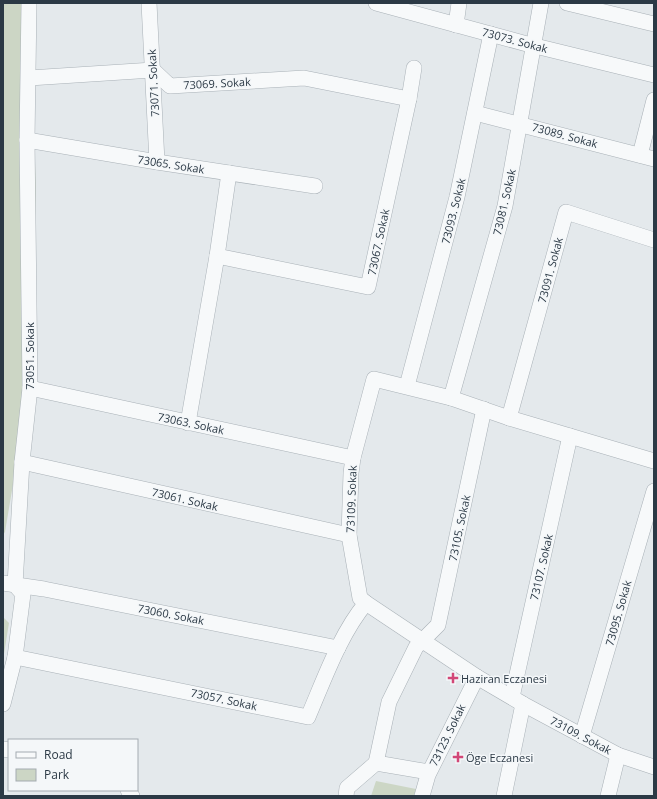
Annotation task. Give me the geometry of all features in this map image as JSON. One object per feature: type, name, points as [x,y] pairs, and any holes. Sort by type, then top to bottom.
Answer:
[{"type":"street","name":"73051. Sokak","points":[[3,704],[15,657],[23,594],[9,584],[30,388],[27,140],[29,3]]},
{"type":"street","name":"73071. Sokak","points":[[149,3],[157,162]]},
{"type":"street","name":"73073. Sokak","points":[[377,3],[533,46],[654,75]]},
{"type":"street","points":[[456,25],[459,3]]},
{"type":"street","name":"73081. Sokak","points":[[451,398],[505,206],[541,3]]},
{"type":"street","points":[[567,3],[654,24]]},
{"type":"street","name":"73093. Sokak","points":[[407,386],[457,197],[491,34]]},
{"type":"street","name":"73067. Sokak","points":[[217,256],[368,287],[409,99],[414,68]]},
{"type":"street","points":[[29,78],[153,70]]},
{"type":"street","name":"73069. Sokak","points":[[153,70],[170,86],[304,78],[409,99]]},
{"type":"street","points":[[647,157],[654,100]]},
{"type":"street","name":"73089. Sokak","points":[[475,113],[647,157]]},
{"type":"street","name":"73065. Sokak","points":[[27,140],[157,162],[315,186]]},
{"type":"street","points":[[188,423],[217,256],[229,173]]},
{"type":"street","name":"73091. Sokak","points":[[509,418],[566,212],[654,240]]},
{"type":"street","name":"73109. Sokak","points":[[654,461],[509,418],[451,398],[374,379],[350,473],[349,535],[360,598],[366,603],[477,676],[518,700],[618,755],[654,767]]},
{"type":"street","name":"73063. Sokak","points":[[30,388],[353,458]]},
{"type":"street","name":"73105. Sokak","points":[[376,762],[389,702],[416,648],[438,625],[484,409]]},
{"type":"street","name":"73107. Sokak","points":[[504,796],[518,700],[570,436]]},
{"type":"street","name":"73061. Sokak","points":[[22,462],[349,535]]},
{"type":"street","name":"73095. Sokak","points":[[582,736],[654,491]]},
{"type":"street","name":"73060. Sokak","points":[[9,584],[52,590],[338,648]]},
{"type":"street","name":"73057. Sokak","points":[[15,657],[308,716],[338,648],[366,603]]},
{"type":"street","name":"73123. Sokak","points":[[422,796],[429,772],[477,676]]},
{"type":"street","points":[[608,796],[618,755]]},
{"type":"street","points":[[346,796],[347,788],[376,762],[429,772]]},
{"type":"green space","points":[[3,3],[30,3],[36,193],[34,359],[5,532],[3,535]]},
{"type":"green space","points":[[3,617],[9,623],[3,660]]},
{"type":"green space","points":[[376,781],[416,789],[414,796],[371,796]]},
{"type":"place","name":"Haziran Eczanesi","points":[[453,678]]},
{"type":"place","name":"Öge Eczanesi","points":[[458,757]]}]
